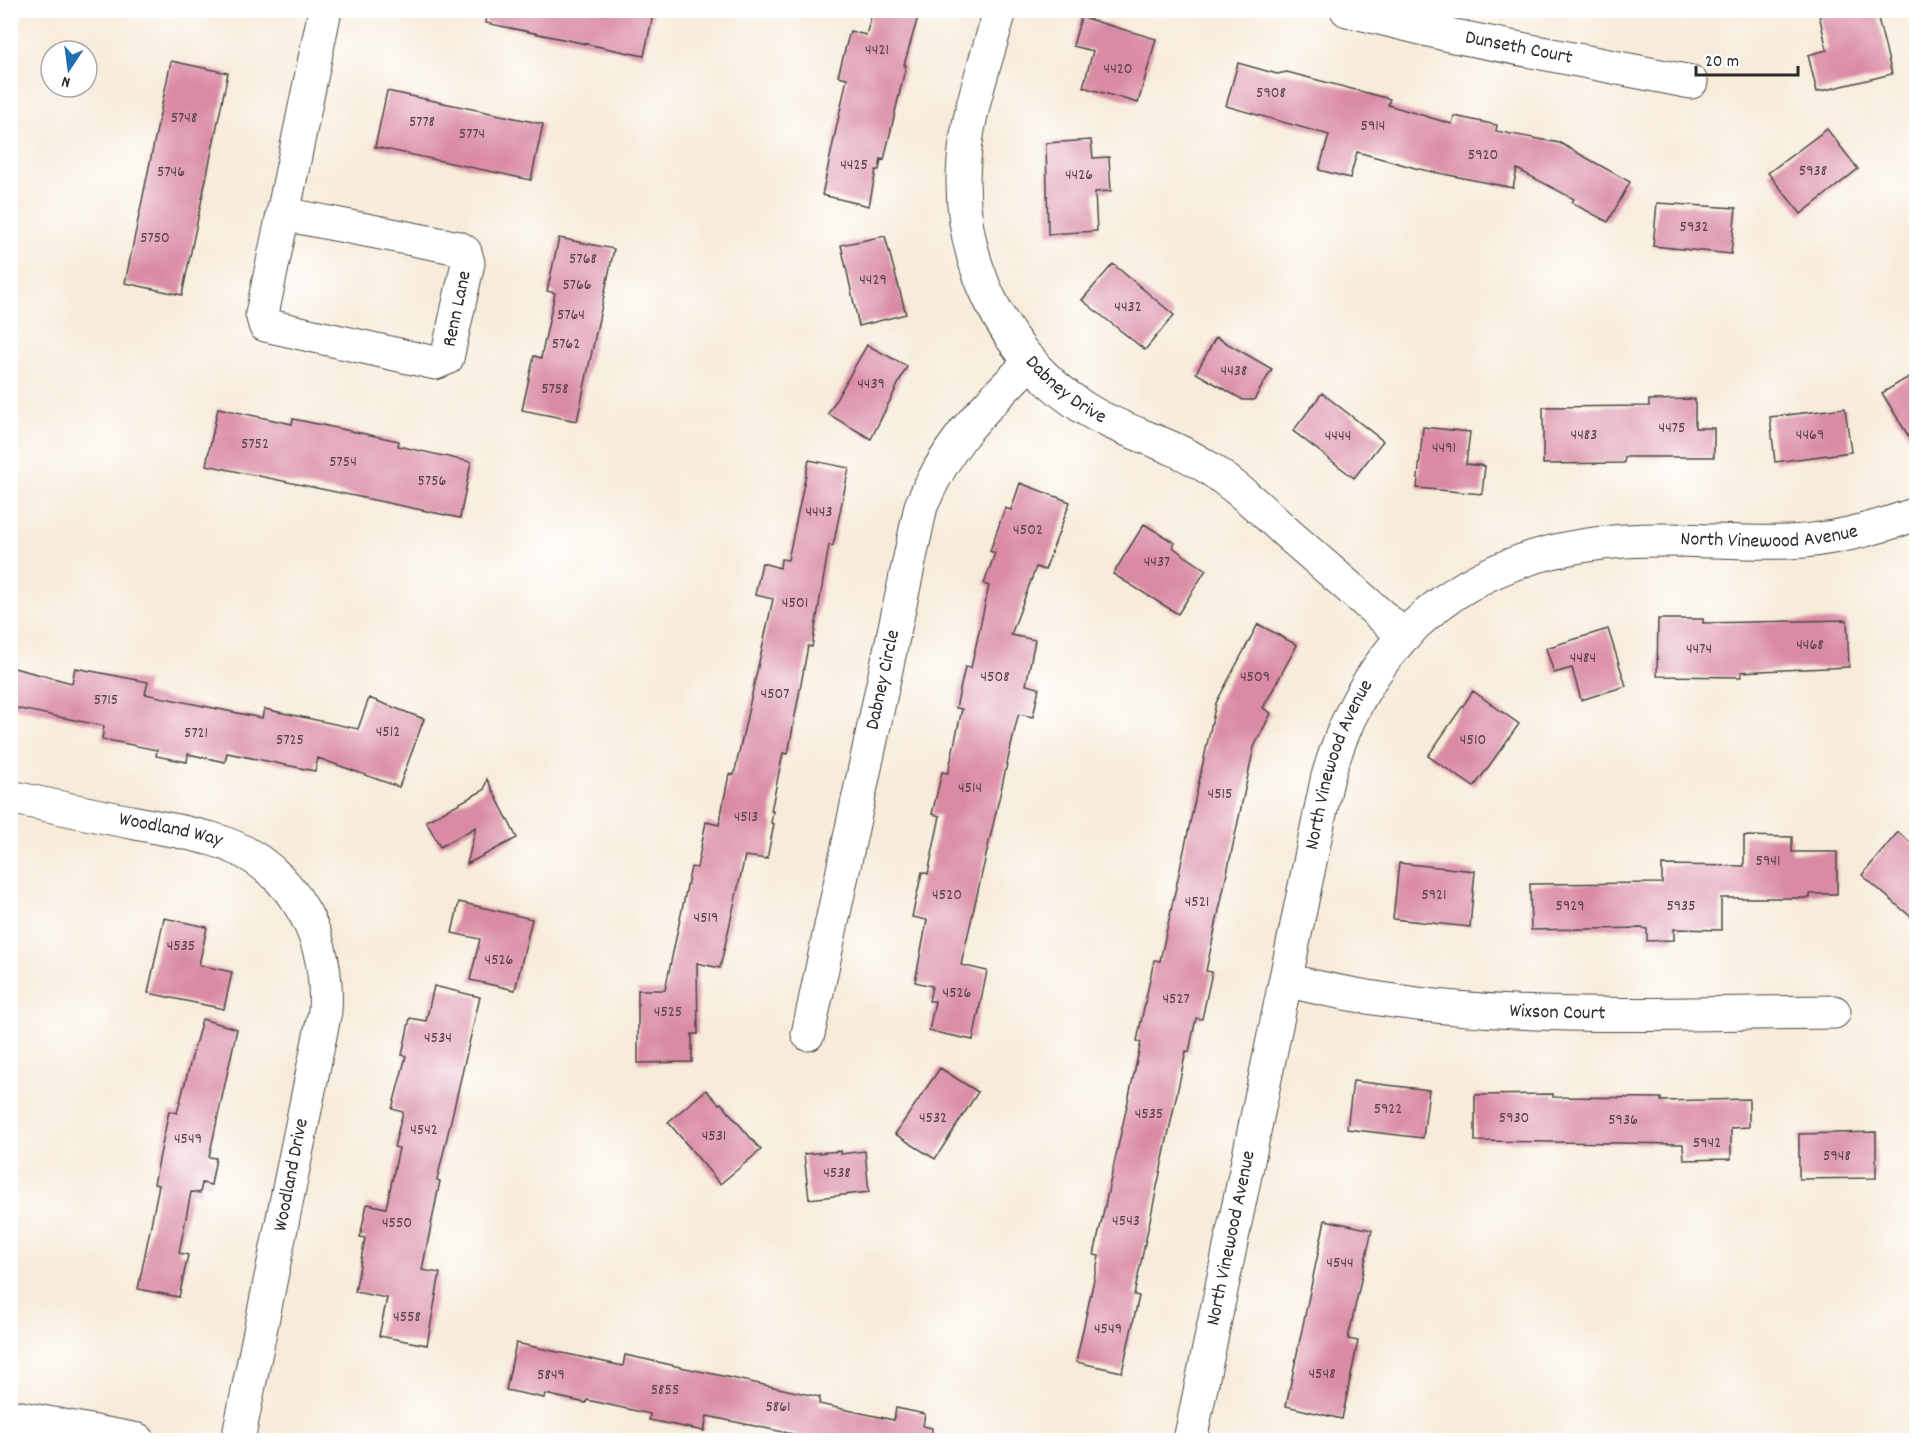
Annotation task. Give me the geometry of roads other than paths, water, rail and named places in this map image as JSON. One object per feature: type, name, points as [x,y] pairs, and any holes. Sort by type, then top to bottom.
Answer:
[{"type":"street","name":"Renn Lane","points":[[283,214],[459,248],[465,252],[468,263],[447,358],[435,363],[265,325],[262,314],[325,10]]},
{"type":"street","name":"Dabney Drive","points":[[1000,10],[968,128],[964,158],[964,205],[972,252],[1002,326],[1031,361],[1069,398],[1104,421],[1172,448],[1207,467],[1247,497],[1403,635]]},
{"type":"street","name":"Dunseth Court","points":[[1347,10],[1449,35],[1691,82]]},
{"type":"street","name":"Dabney Circle","points":[[808,1034],[921,506],[946,454],[963,432],[1031,361]]},
{"type":"street","name":"North Vinewood Avenue","points":[[1190,1440],[1336,747],[1361,693],[1403,635],[1442,601],[1484,575],[1508,565],[1558,551],[1626,541],[1787,542],[1819,539],[1883,526],[1917,514]]},
{"type":"street","name":"Woodland Way","points":[[10,797],[213,839],[268,868],[294,895],[304,911]]},
{"type":"street","name":"Woodland Drive","points":[[238,1440],[325,1011],[326,987],[321,949],[304,911]]},
{"type":"street","name":"Wixson Court","points":[[1286,980],[1384,1001],[1529,1012],[1834,1012]]},
{"type":"street","points":[[10,1416],[138,1440]]}]
